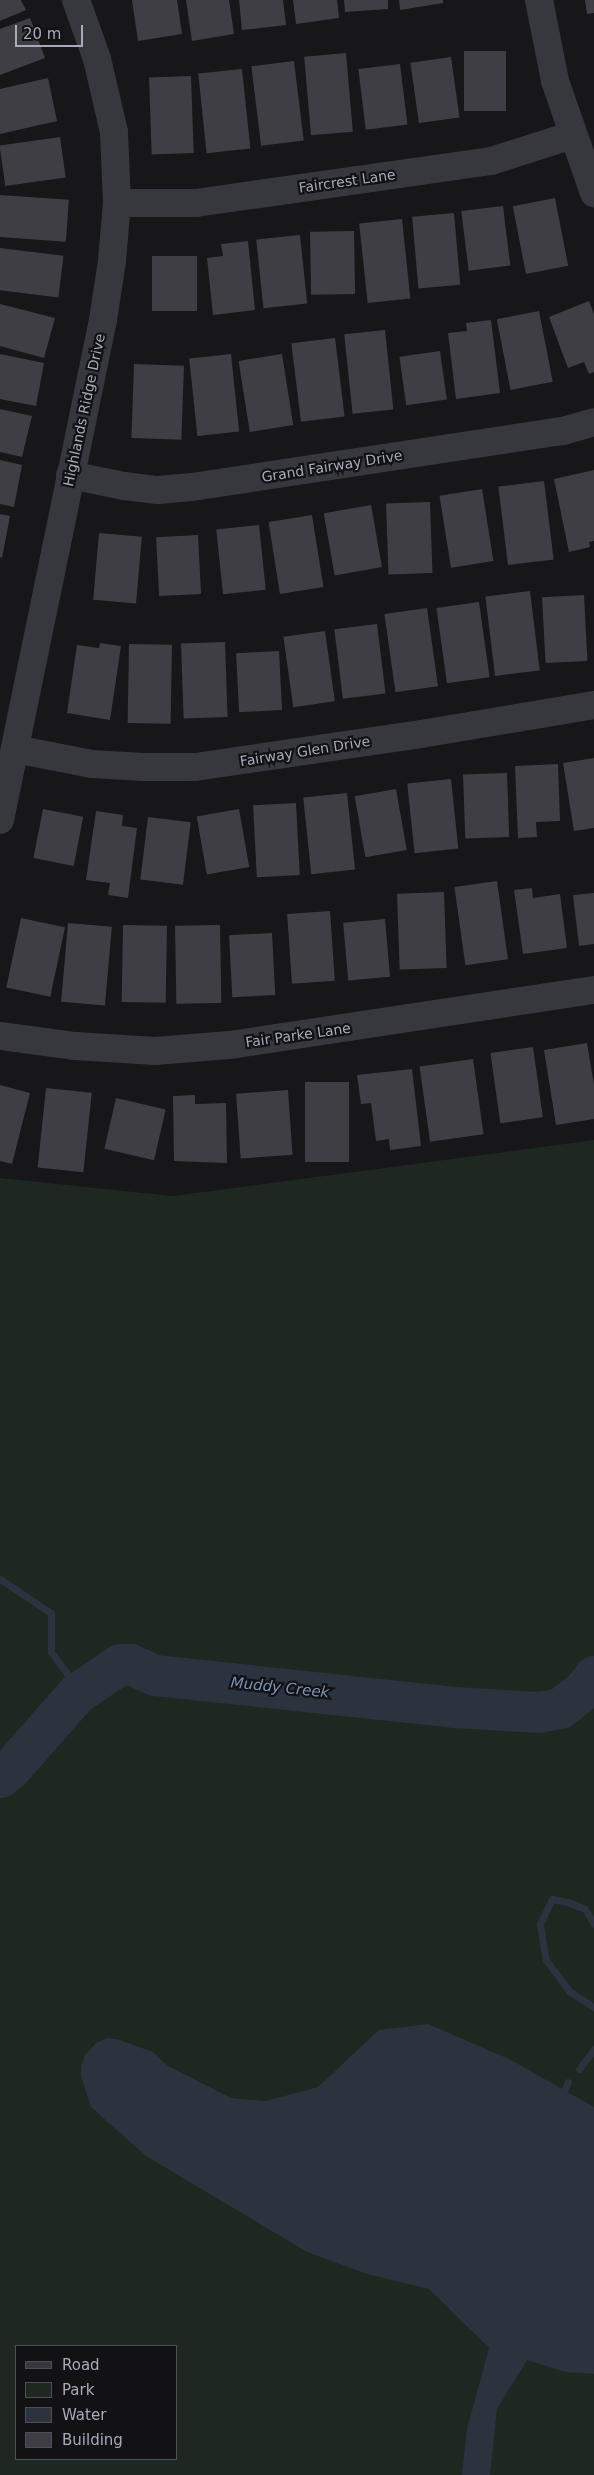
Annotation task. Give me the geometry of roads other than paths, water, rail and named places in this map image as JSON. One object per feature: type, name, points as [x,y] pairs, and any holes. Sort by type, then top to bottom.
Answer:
[{"type":"street","name":"Highlands Ridge Drive","points":[[0,820],[103,320],[112,261],[117,203],[114,132],[96,59],[76,0]]},
{"type":"street","points":[[540,0],[555,81],[594,193]]},
{"type":"street","name":"Faircrest Lane","points":[[117,203],[196,203],[491,161],[573,135]]},
{"type":"street","name":"Grand Fairway Drive","points":[[70,476],[149,489],[192,487],[563,430],[594,422]]},
{"type":"street","name":"Fairway Glen Drive","points":[[14,749],[92,764],[194,767],[421,734],[594,705]]},
{"type":"street","name":"Fair Parke Lane","points":[[0,1036],[75,1046],[155,1051],[230,1045],[594,990]]},
{"type":"water","points":[[594,1656],[594,1689],[566,1717],[528,1731],[450,1723],[458,1691],[526,1700],[557,1694]]},
{"type":"water","points":[[428,2024],[511,2060],[594,2107],[594,2374],[565,2372],[527,2360],[497,2409],[490,2475],[462,2475],[467,2429],[489,2348],[429,2289],[367,2274],[307,2252],[146,2156],[91,2107],[81,2076],[81,2066],[85,2055],[96,2043],[107,2038],[117,2039],[153,2052],[168,2066],[231,2098],[266,2101],[318,2087],[379,2030]]},
{"type":"waterway","points":[[0,1579],[51,1613],[51,1652],[66,1672],[77,1693]]},
{"type":"waterway","name":"Muddy Creek","points":[[0,1777],[10,1769],[77,1693],[120,1664],[130,1664],[155,1675],[454,1707],[539,1712],[560,1708],[583,1690],[594,1676]]},
{"type":"waterway","points":[[594,1924],[585,1909],[568,1902],[552,1899],[540,1924],[546,1960],[569,1991],[594,2007]]},
{"type":"waterway","points":[[579,2069],[594,2049]]},
{"type":"waterway","points":[[562,2096],[568,2082]]}]
